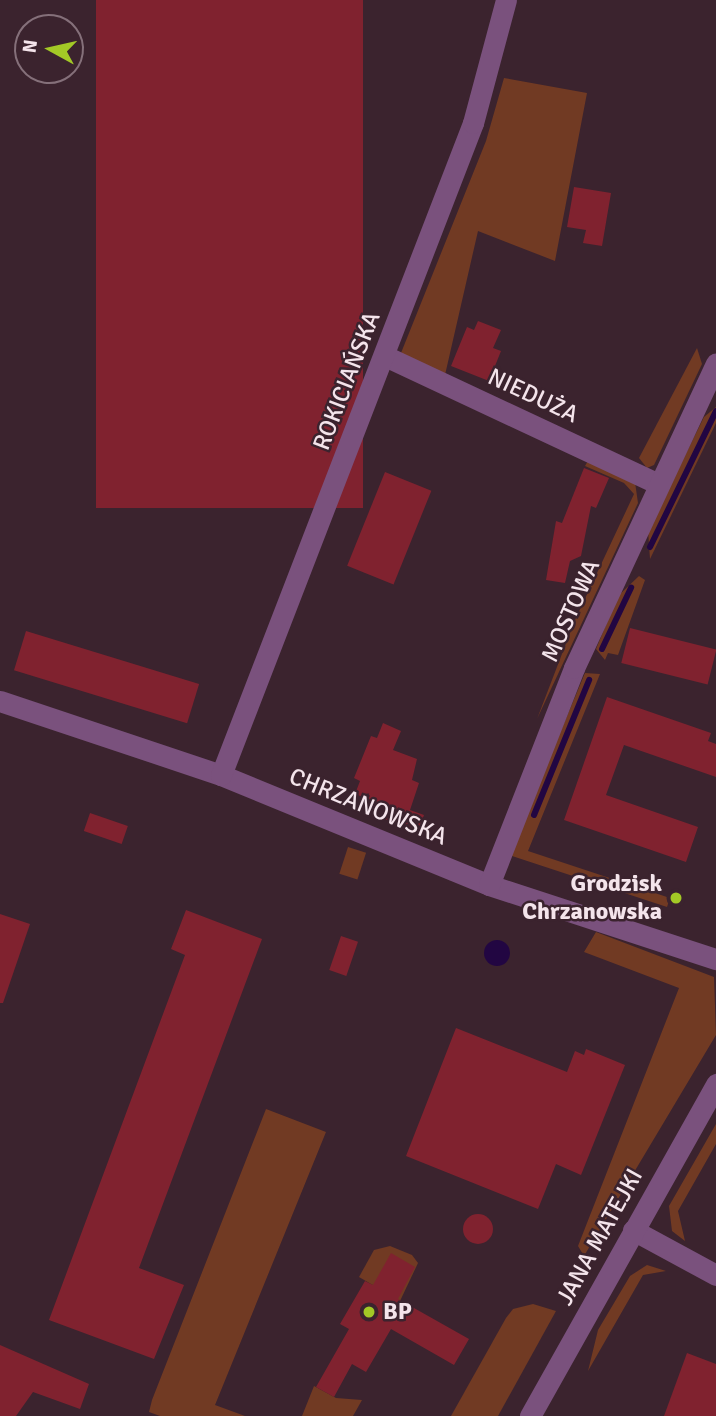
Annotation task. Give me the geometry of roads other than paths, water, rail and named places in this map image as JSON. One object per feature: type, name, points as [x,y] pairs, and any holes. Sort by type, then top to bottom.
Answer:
[{"type":"street","name":"ROKICIAŃSKA","points":[[221,775],[473,123],[506,0]]},
{"type":"street","name":"NIEDUŻA","points":[[385,356],[658,484]]},
{"type":"street","name":"MOSTOWA","points":[[489,885],[543,740],[658,484],[716,364]]},
{"type":"street","name":"CHRZANOWSKA","points":[[0,701],[221,775],[489,885],[716,959]]},
{"type":"street","name":"JANA MATEJKI","points":[[530,1416],[716,1084]]},
{"type":"street","points":[[633,1230],[716,1275]]},
{"type":"waterway","points":[[650,547],[716,411]]},
{"type":"waterway","points":[[602,649],[631,588]]},
{"type":"waterway","points":[[534,815],[589,680]]},
{"type":"place","name":"Grodzisk Chrzanowska","points":[[676,898]]},
{"type":"place","name":"BP","points":[[369,1312]]}]
